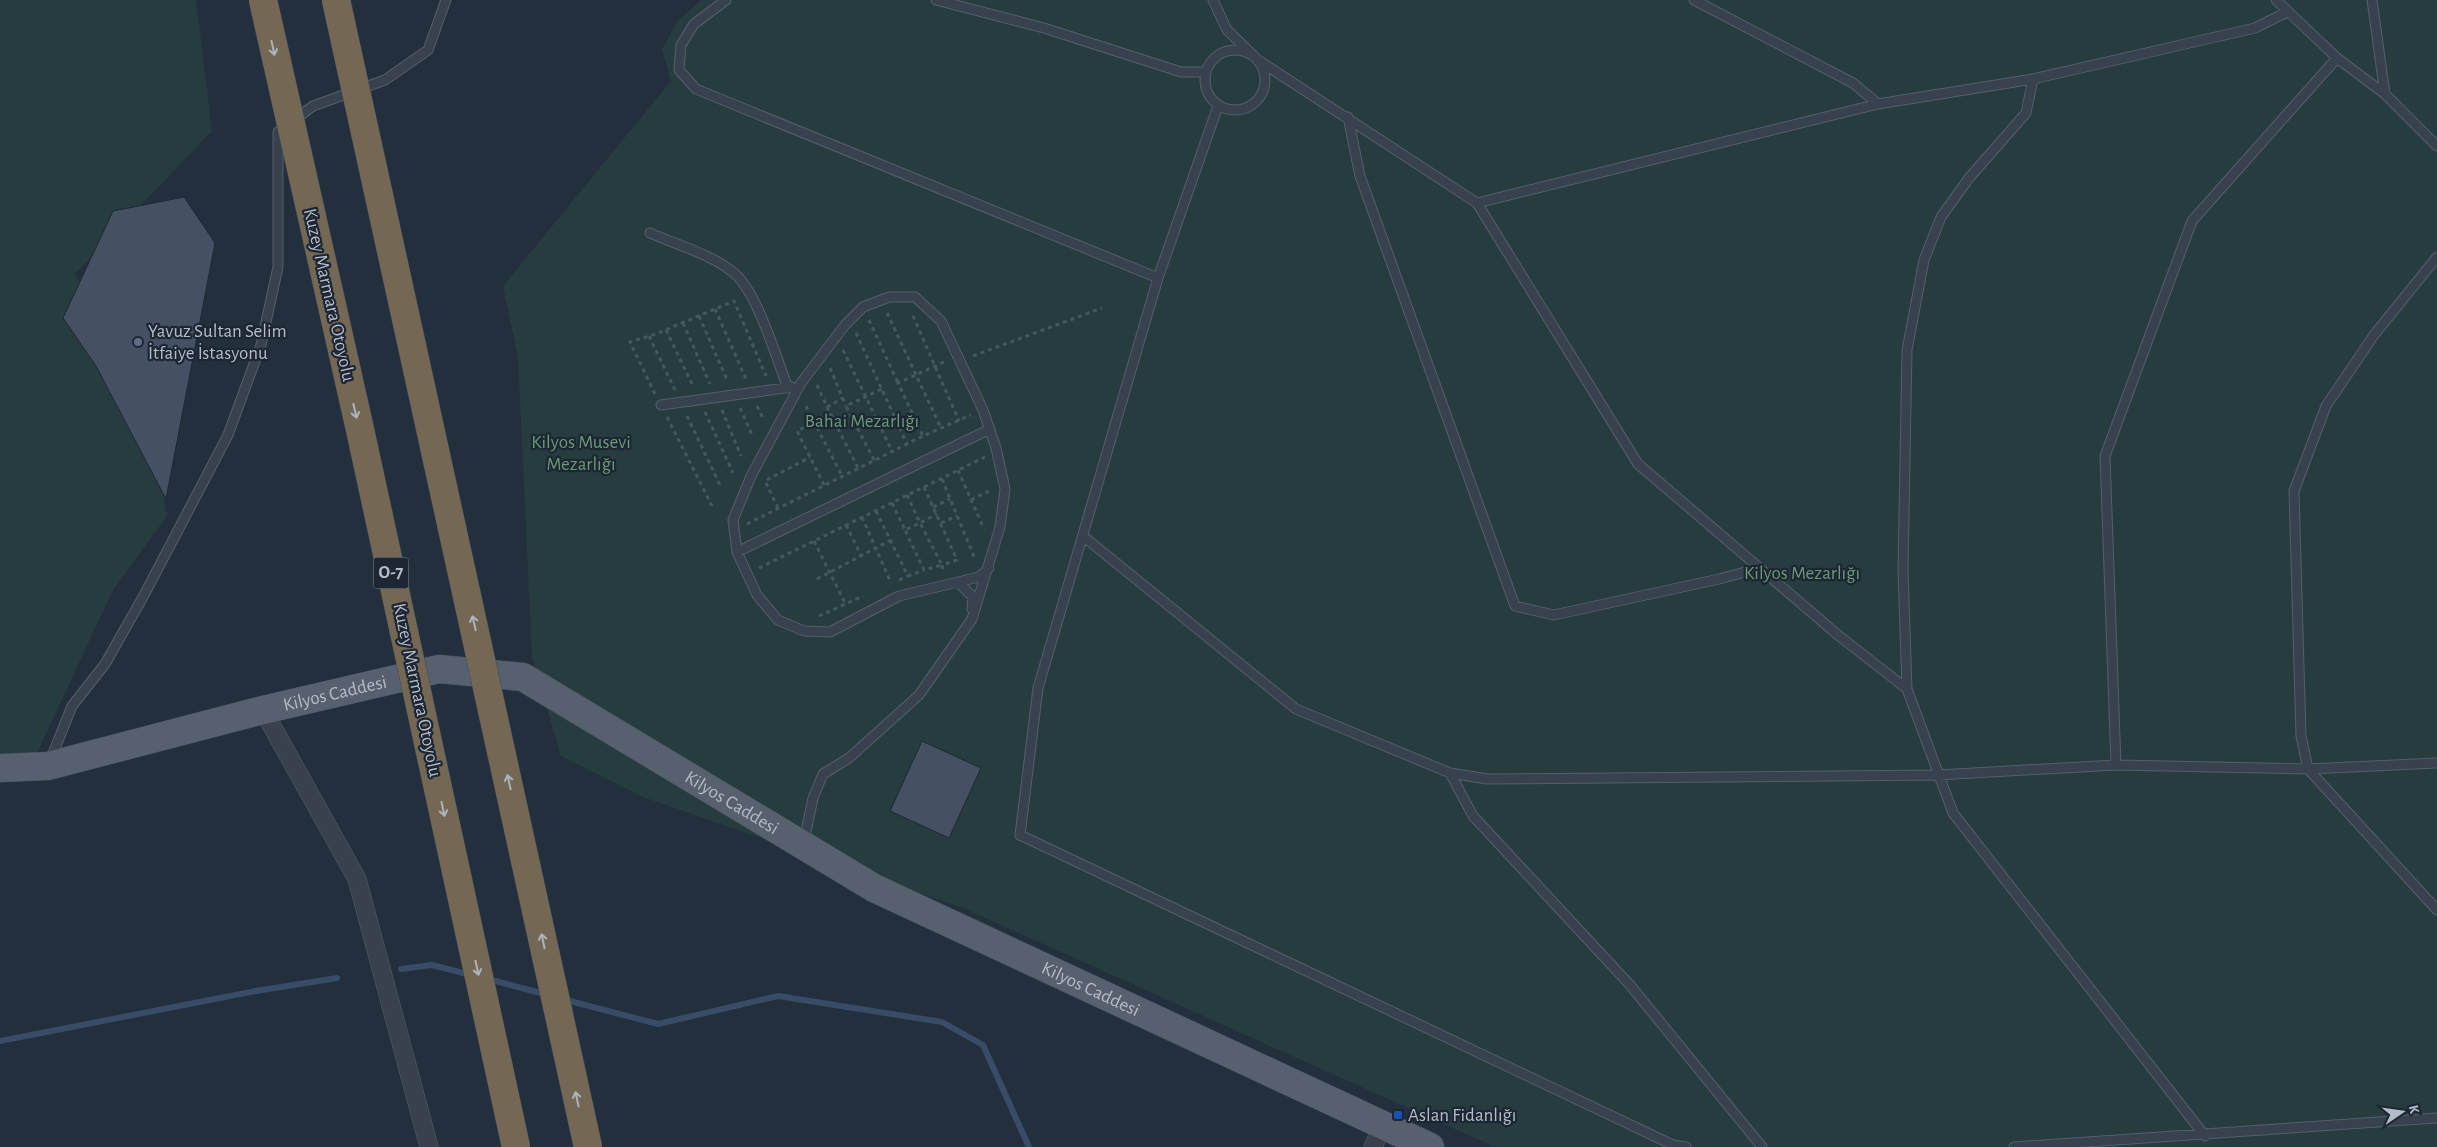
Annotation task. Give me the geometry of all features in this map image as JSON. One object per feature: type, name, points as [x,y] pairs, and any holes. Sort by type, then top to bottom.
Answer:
[{"type":"highway","name":"Kuzey Marmara Otoyolu","points":[[263,0],[359,425],[516,1147]]},
{"type":"highway","points":[[336,0],[588,1147]]},
{"type":"main road","name":"Kilyos Caddesi","points":[[0,768],[48,766],[263,710],[439,669],[523,677],[874,888],[1378,1136],[1430,1147]]},
{"type":"street","points":[[263,710],[357,879],[429,1147]]},
{"type":"lane","points":[[48,766],[72,706],[105,664],[143,597],[228,435],[262,345],[278,267],[278,132],[313,106],[386,80],[428,50],[446,0]]},
{"type":"lane","points":[[726,0],[694,24],[681,45],[679,70],[696,89],[1158,278]]},
{"type":"lane","points":[[936,0],[1044,28],[1181,72],[1205,72]]},
{"type":"lane","points":[[1213,0],[1227,30],[1258,60],[1264,70],[1264,91],[1259,100],[1242,110],[1231,110],[1218,106],[1208,96],[1205,86],[1205,72],[1211,61],[1230,50],[1241,51],[1258,60],[1348,117],[1477,203],[1638,464],[1838,635],[1907,689]]},
{"type":"lane","points":[[1694,0],[1854,83],[1878,104]]},
{"type":"lane","points":[[2276,0],[2337,58],[2385,94],[2437,146]]},
{"type":"lane","points":[[2372,0],[2385,94]]},
{"type":"lane","points":[[1477,203],[1878,104],[2033,79],[2255,28],[2287,12]]},
{"type":"lane","points":[[2116,765],[2105,456],[2192,221],[2337,58]]},
{"type":"lane","points":[[2033,79],[2026,113],[1969,178],[1941,217],[1924,260],[1907,350],[1903,571],[1907,689],[1953,814],[2205,1136]]},
{"type":"lane","points":[[1218,106],[1158,278],[1038,688],[1020,835],[1673,1145],[1686,1147]]},
{"type":"lane","points":[[1348,117],[1360,176],[1515,606],[1554,615],[1760,568]]},
{"type":"lane","points":[[650,234],[703,255],[734,273],[752,298],[794,388]]},
{"type":"lane","points":[[2437,257],[2374,334],[2326,406],[2294,491],[2301,736],[2308,769],[2437,910]]},
{"type":"lane","points":[[803,846],[813,798],[823,774],[850,758],[919,696],[972,619],[1000,527],[1004,483],[997,451],[983,410],[941,321],[915,297],[889,297],[863,307],[836,336],[794,388],[751,476],[733,520],[738,552],[747,574],[757,595],[778,620],[804,631],[830,632],[898,596],[958,582],[986,571]]},
{"type":"lane","points":[[661,405],[794,388]]},
{"type":"lane","points":[[738,552],[990,429]]},
{"type":"lane","points":[[1084,536],[1296,709],[1450,773],[1487,779],[1938,775],[2116,765],[2308,769],[2437,763]]},
{"type":"lane","points":[[958,582],[973,597],[972,619]]},
{"type":"lane","points":[[1450,773],[1473,816],[1630,985],[1762,1147]]},
{"type":"lane","points":[[2014,1147],[2205,1136],[2437,1118]]},
{"type":"path","points":[[905,297],[959,420]]},
{"type":"path","points":[[881,300],[941,428]]},
{"type":"path","points":[[712,506],[630,342],[656,334],[734,301],[772,391]]},
{"type":"path","points":[[863,307],[923,436]]},
{"type":"path","points":[[898,382],[934,366],[1102,308]]},
{"type":"path","points":[[715,309],[764,421]]},
{"type":"path","points":[[699,316],[753,437]]},
{"type":"path","points":[[850,320],[907,444]]},
{"type":"path","points":[[836,336],[892,451]]},
{"type":"path","points":[[823,353],[846,406],[874,460]]},
{"type":"path","points":[[810,370],[858,468]]},
{"type":"path","points":[[794,388],[815,422],[842,476]]},
{"type":"path","points":[[846,406],[882,389]]},
{"type":"path","points":[[827,407],[843,398]]},
{"type":"path","points":[[734,530],[923,436],[983,410]]},
{"type":"path","points":[[824,485],[797,431],[831,414]]},
{"type":"path","points":[[836,424],[851,416]]},
{"type":"path","points":[[747,574],[997,451]]},
{"type":"path","points":[[778,508],[765,482],[810,457]]},
{"type":"path","points":[[958,470],[993,551]]},
{"type":"path","points":[[942,478],[957,516],[986,571]]},
{"type":"path","points":[[971,500],[1004,483]]},
{"type":"path","points":[[884,587],[924,570],[957,560],[924,487]]},
{"type":"path","points":[[907,495],[942,565],[946,585]]},
{"type":"path","points":[[933,507],[950,499]]},
{"type":"path","points":[[892,503],[924,570]]},
{"type":"path","points":[[876,510],[908,576]]},
{"type":"path","points":[[905,530],[936,514]]},
{"type":"path","points":[[941,523],[957,516]]},
{"type":"path","points":[[862,518],[891,583]]},
{"type":"path","points":[[846,525],[862,555]]},
{"type":"path","points":[[817,579],[891,540]]},
{"type":"path","points":[[814,541],[845,604]]},
{"type":"path","points":[[812,619],[868,594]]},
{"type":"green space","points":[[0,0],[196,0],[212,131],[75,274],[151,420],[167,516],[113,590],[37,753],[0,754]]},
{"type":"green space","name":"Kilyos Mezarlığı","points":[[701,0],[2437,0],[2437,1147],[1495,1147],[963,908],[643,797],[561,756],[532,657],[518,357],[503,286],[671,81],[662,49],[677,22]]},
{"type":"building","name":"Yavuz Sultan Selim İtfaiye İstasyonu","points":[[184,197],[215,243],[166,499],[96,366],[63,318],[113,211]]},
{"type":"building","points":[[922,741],[981,768],[949,838],[890,811]]},
{"type":"waterway","points":[[401,969],[432,965],[471,975]]},
{"type":"waterway","points":[[0,1041],[256,991],[337,978]]},
{"type":"waterway","points":[[488,979],[548,995]]},
{"type":"waterway","points":[[562,999],[658,1024],[778,996],[942,1022],[983,1045],[1029,1147]]},
{"type":"place","name":"Yavuz Sultan Selim İtfaiye İstasyonu","points":[[138,342]]},
{"type":"place","name":"Aslan Fidanlığı","points":[[1398,1115]]},
{"type":"park label","name":"Bahai Mezarlığı","points":[[862,421]]},
{"type":"park label","name":"Kilyos Musevi Mezarlığı","points":[[581,453]]}]
